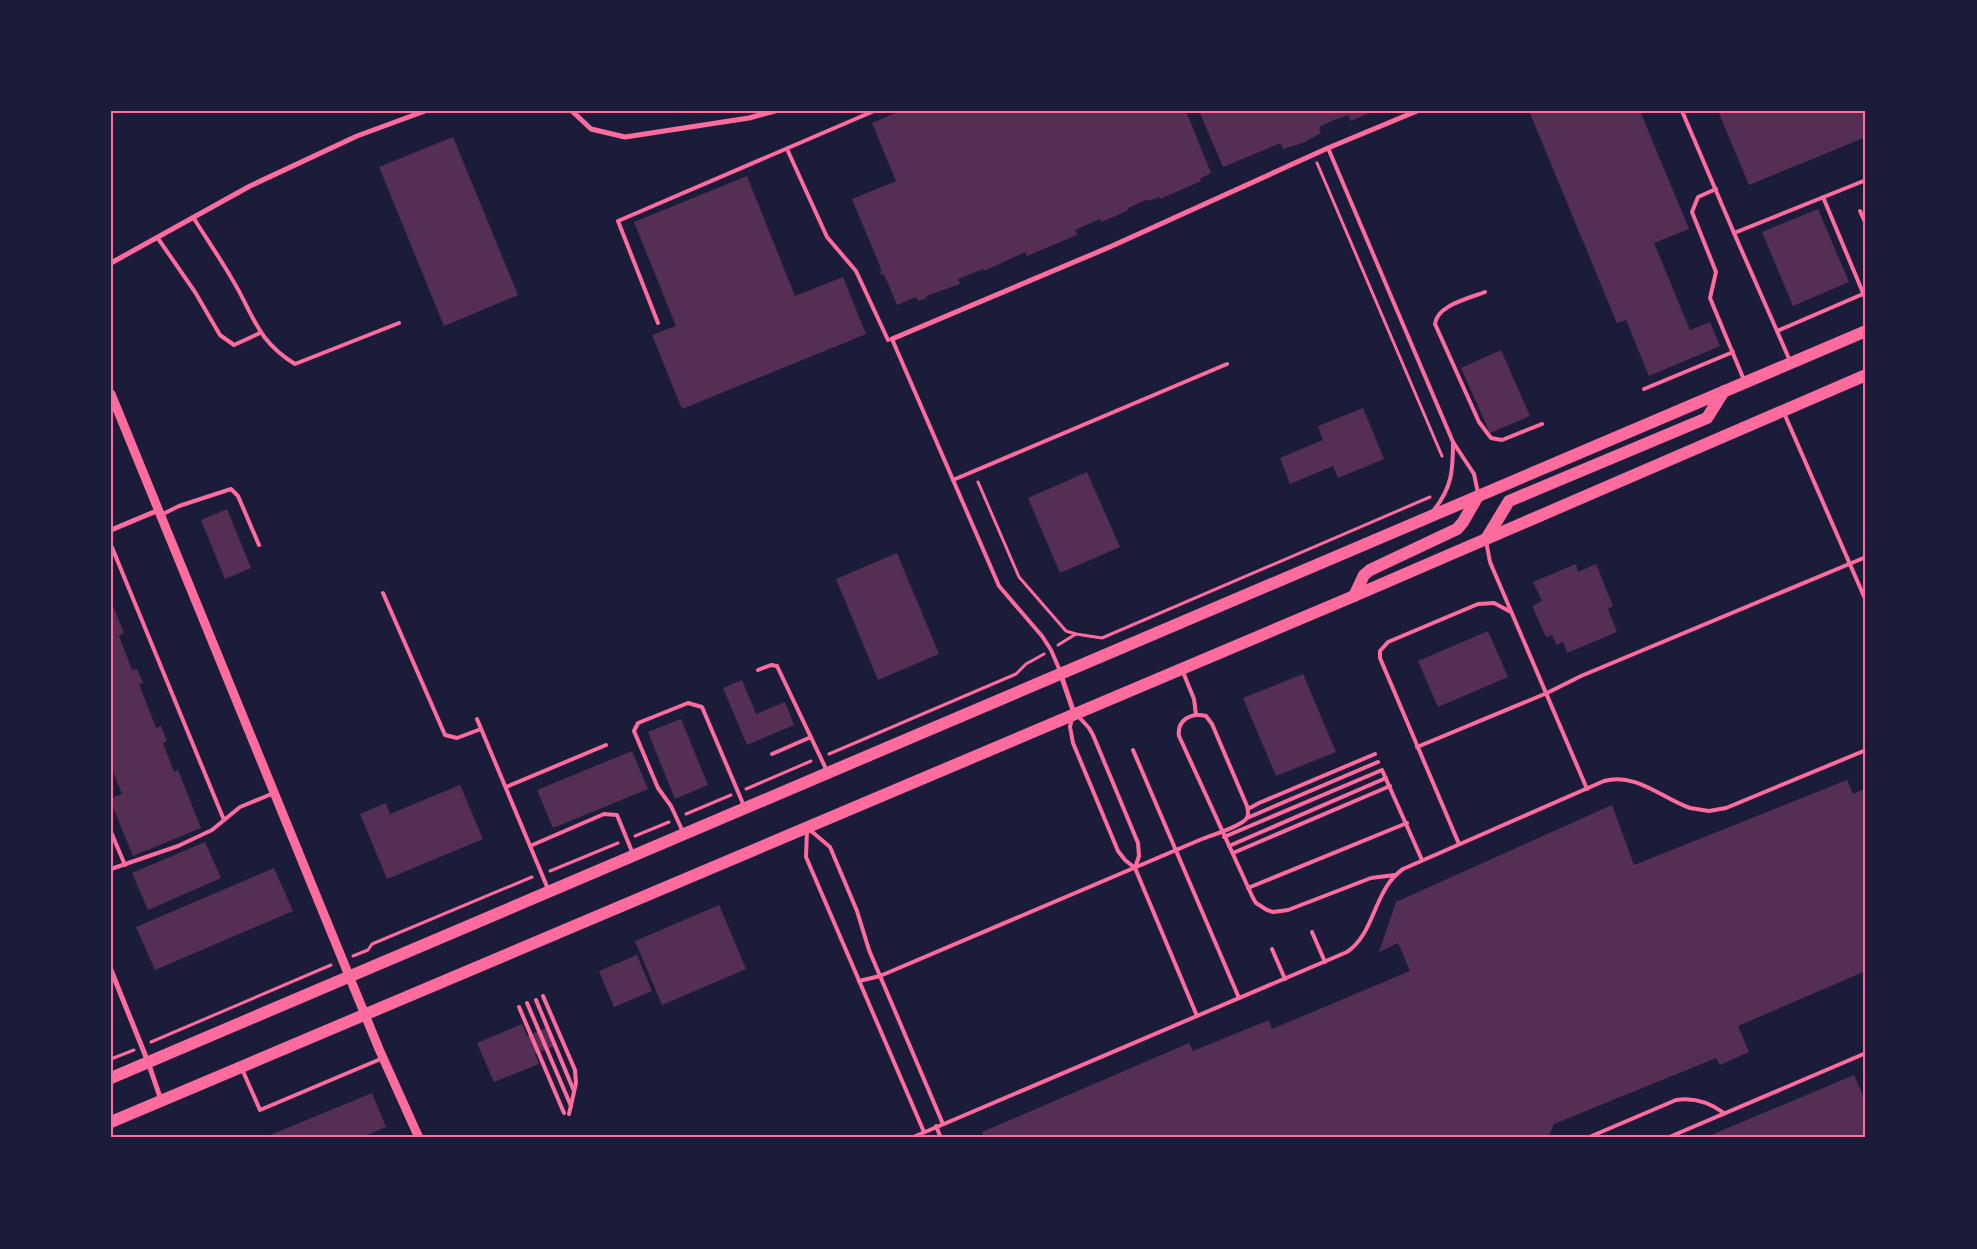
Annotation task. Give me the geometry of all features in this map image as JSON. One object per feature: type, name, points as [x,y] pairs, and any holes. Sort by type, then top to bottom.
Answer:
[{"type":"highway","points":[[111,1078],[1866,331]]},
{"type":"highway","points":[[111,1122],[366,1016],[1866,376]]},
{"type":"highway","points":[[1486,538],[1509,501],[1707,418],[1724,391]]},
{"type":"highway","points":[[1354,596],[1364,575],[1370,570],[1457,529],[1478,496]]},
{"type":"street","points":[[111,263],[250,186],[356,136],[425,111]]},
{"type":"street","points":[[572,111],[591,129],[625,137],[749,118],[775,111]]},
{"type":"street","points":[[890,340],[1112,246],[1328,148],[1417,111]]},
{"type":"street","points":[[111,394],[383,1058],[420,1138]]},
{"type":"street","points":[[111,530],[160,513]]},
{"type":"street","points":[[1061,674],[1074,713]]},
{"type":"street","points":[[111,970],[142,1046],[161,1102]]},
{"type":"lane","points":[[658,323],[618,221],[874,111]]},
{"type":"lane","points":[[1682,111],[1791,363]]},
{"type":"lane","points":[[1328,148],[1453,442],[1474,474],[1478,496]]},
{"type":"lane","points":[[787,149],[827,237],[856,271],[890,340],[999,586],[1042,636],[1051,650],[1061,674]]},
{"type":"lane","points":[[1734,233],[1866,180]]},
{"type":"lane","points":[[1716,190],[1698,197],[1692,212],[1716,272],[1710,298],[1745,382]]},
{"type":"lane","points":[[1822,197],[1866,300]]},
{"type":"lane","points":[[1860,211],[1866,224]]},
{"type":"lane","points":[[192,217],[233,279],[260,333],[280,355],[295,364],[399,323]]},
{"type":"lane","points":[[157,237],[196,292],[220,335],[234,344],[260,333]]},
{"type":"lane","points":[[1485,292],[1438,314],[1435,324],[1479,422],[1492,438],[1502,440],[1542,424]]},
{"type":"lane","points":[[1777,331],[1863,294]]},
{"type":"lane","points":[[1644,389],[1733,352]]},
{"type":"lane","points":[[953,480],[1227,364]]},
{"type":"lane","points":[[1782,411],[1866,601]]},
{"type":"lane","points":[[1427,518],[1445,496],[1452,470],[1453,442]]},
{"type":"lane","points":[[160,513],[231,489],[238,496],[259,545]]},
{"type":"lane","points":[[1486,538],[1490,562],[1587,789]]},
{"type":"lane","points":[[111,545],[224,820]]},
{"type":"lane","points":[[1418,747],[1547,693],[1581,676],[1866,557]]},
{"type":"lane","points":[[384,593],[445,735],[457,738],[481,729]]},
{"type":"lane","points":[[1459,844],[1380,658],[1382,647],[1388,642],[1478,604],[1494,603],[1511,612]]},
{"type":"lane","points":[[758,670],[771,665],[777,666],[828,773]]},
{"type":"lane","points":[[1181,668],[1194,699],[1196,715]]},
{"type":"lane","points":[[684,834],[671,806],[658,788],[634,731],[638,723],[688,703],[702,707],[745,808]]},
{"type":"lane","points":[[1136,868],[1139,856],[1138,843],[1089,728],[1074,713],[1070,727],[1073,743],[1118,851],[1136,868],[1198,1016]]},
{"type":"lane","points":[[1247,818],[1248,809],[1212,724],[1206,716],[1196,715],[1184,719],[1180,724],[1179,736],[1224,838],[1256,903],[1273,912],[1281,912],[1371,878],[1395,875],[1422,860],[1604,781],[1622,779],[1636,782],[1673,802],[1690,808],[1717,810],[1726,808],[1866,750]]},
{"type":"lane","points":[[477,719],[549,891]]},
{"type":"lane","points":[[772,754],[811,738]]},
{"type":"lane","points":[[506,787],[606,745]]},
{"type":"lane","points":[[1132,750],[1240,998]]},
{"type":"lane","points":[[1248,809],[1375,754]]},
{"type":"lane","points":[[859,981],[880,976],[1136,868],[1378,762]]},
{"type":"lane","points":[[1224,838],[1382,770],[1422,860]]},
{"type":"lane","points":[[1229,846],[1386,778]]},
{"type":"lane","points":[[1233,853],[1390,786]]},
{"type":"lane","points":[[111,869],[186,842],[212,830],[240,807],[274,793]]},
{"type":"lane","points":[[530,846],[604,814],[617,815],[634,856]]},
{"type":"lane","points":[[1248,888],[1407,823]]},
{"type":"lane","points":[[806,827],[830,847],[857,912],[880,976],[943,1124]]},
{"type":"lane","points":[[806,827],[806,857],[924,1132]]},
{"type":"lane","points":[[111,832],[125,865]]},
{"type":"lane","points":[[911,1138],[1347,952],[1359,942],[1384,889],[1395,875]]},
{"type":"lane","points":[[1312,932],[1325,962]]},
{"type":"lane","points":[[1272,950],[1285,979]]},
{"type":"lane","points":[[518,1007],[567,1114],[574,1091],[575,1070],[543,996]]},
{"type":"lane","points":[[536,1000],[574,1091]]},
{"type":"lane","points":[[527,1003],[571,1106]]},
{"type":"lane","points":[[1667,1138],[1866,1053]]},
{"type":"lane","points":[[241,1068],[260,1110],[383,1058]]},
{"type":"lane","points":[[1587,1138],[1676,1100],[1685,1098],[1705,1102],[1724,1114]]},
{"type":"lane","points":[[936,1126],[941,1138]]},
{"type":"path","points":[[1313,155],[1444,460]]},
{"type":"path","points":[[978,482],[1019,577],[1066,630],[1076,634],[1102,638],[1434,494]]},
{"type":"path","points":[[562,867],[1016,674],[1026,664]]},
{"type":"path","points":[[368,950],[372,944],[525,880]]},
{"type":"path","points":[[111,1059],[320,970]]},
{"type":"building","points":[[900,111],[1186,111],[1211,173],[1200,179],[1201,181],[1160,199],[1159,197],[1149,201],[1148,199],[1118,215],[1101,222],[1100,219],[1075,230],[1077,235],[1027,256],[1025,252],[984,271],[983,269],[958,279],[960,284],[926,296],[927,298],[918,301],[916,297],[897,305],[884,274],[881,275],[880,271],[882,271],[852,199],[896,181],[872,123]]},
{"type":"building","points":[[1199,111],[1374,111],[1351,121],[1348,115],[1334,120],[1319,127],[1321,133],[1303,143],[1283,149],[1281,143],[1223,167]]},
{"type":"building","points":[[1529,111],[1640,111],[1689,229],[1654,243],[1690,330],[1710,322],[1720,346],[1649,376],[1626,320],[1617,323]]},
{"type":"building","points":[[1718,111],[1866,111],[1866,137],[1749,185]]},
{"type":"building","points":[[453,137],[518,295],[444,326],[379,167]]},
{"type":"building","points":[[747,176],[795,296],[843,277],[866,334],[682,409],[652,335],[676,326],[634,222]]},
{"type":"building","points":[[1818,209],[1849,282],[1793,306],[1762,232]]},
{"type":"building","points":[[1501,350],[1530,416],[1490,433],[1461,368]]},
{"type":"building","points":[[1363,408],[1384,459],[1338,478],[1333,466],[1290,484],[1280,458],[1323,440],[1318,426]]},
{"type":"building","points":[[1087,472],[1120,547],[1060,573],[1028,498]]},
{"type":"building","points":[[227,509],[251,568],[225,579],[201,520]]},
{"type":"building","points":[[897,553],[939,654],[878,680],[836,579]]},
{"type":"building","points":[[1576,564],[1578,572],[1596,564],[1613,606],[1608,609],[1617,632],[1567,653],[1563,642],[1557,645],[1552,635],[1546,637],[1532,606],[1542,601],[1533,582]]},
{"type":"building","points":[[111,601],[124,633],[119,636],[132,670],[137,669],[143,683],[139,684],[156,728],[161,726],[167,741],[163,743],[174,772],[178,770],[201,828],[133,856],[111,802],[111,798],[122,794],[111,767]]},
{"type":"building","points":[[1488,631],[1508,677],[1438,707],[1418,661]]},
{"type":"building","points":[[1303,674],[1336,752],[1276,776],[1243,698]]},
{"type":"building","points":[[742,680],[756,714],[785,702],[794,725],[747,745],[723,688]]},
{"type":"building","points":[[681,719],[708,785],[675,799],[648,732]]},
{"type":"building","points":[[632,751],[648,789],[553,828],[537,790]]},
{"type":"building","points":[[1847,780],[1853,794],[1866,788],[1866,971],[1738,1026],[1749,1052],[1720,1065],[1716,1058],[1554,1124],[1548,1138],[984,1138],[982,1132],[1189,1043],[1193,1051],[1269,1020],[1272,1029],[1410,971],[1398,943],[1379,952],[1396,902],[1612,805],[1634,865]]},
{"type":"building","points":[[460,785],[483,839],[387,879],[360,814],[386,803],[390,814]]},
{"type":"building","points":[[205,842],[221,878],[148,910],[132,873]]},
{"type":"building","points":[[274,868],[293,911],[155,970],[136,927]]},
{"type":"building","points":[[719,905],[746,969],[662,1005],[635,941]]},
{"type":"building","points":[[637,955],[652,991],[614,1007],[599,971]]},
{"type":"building","points":[[522,1024],[527,1036],[548,1027],[556,1045],[535,1054],[539,1064],[494,1082],[477,1043]]},
{"type":"building","points":[[1854,1075],[1866,1102],[1866,1138],[1704,1138]]},
{"type":"building","points":[[372,1093],[386,1127],[360,1138],[263,1138]]}]
